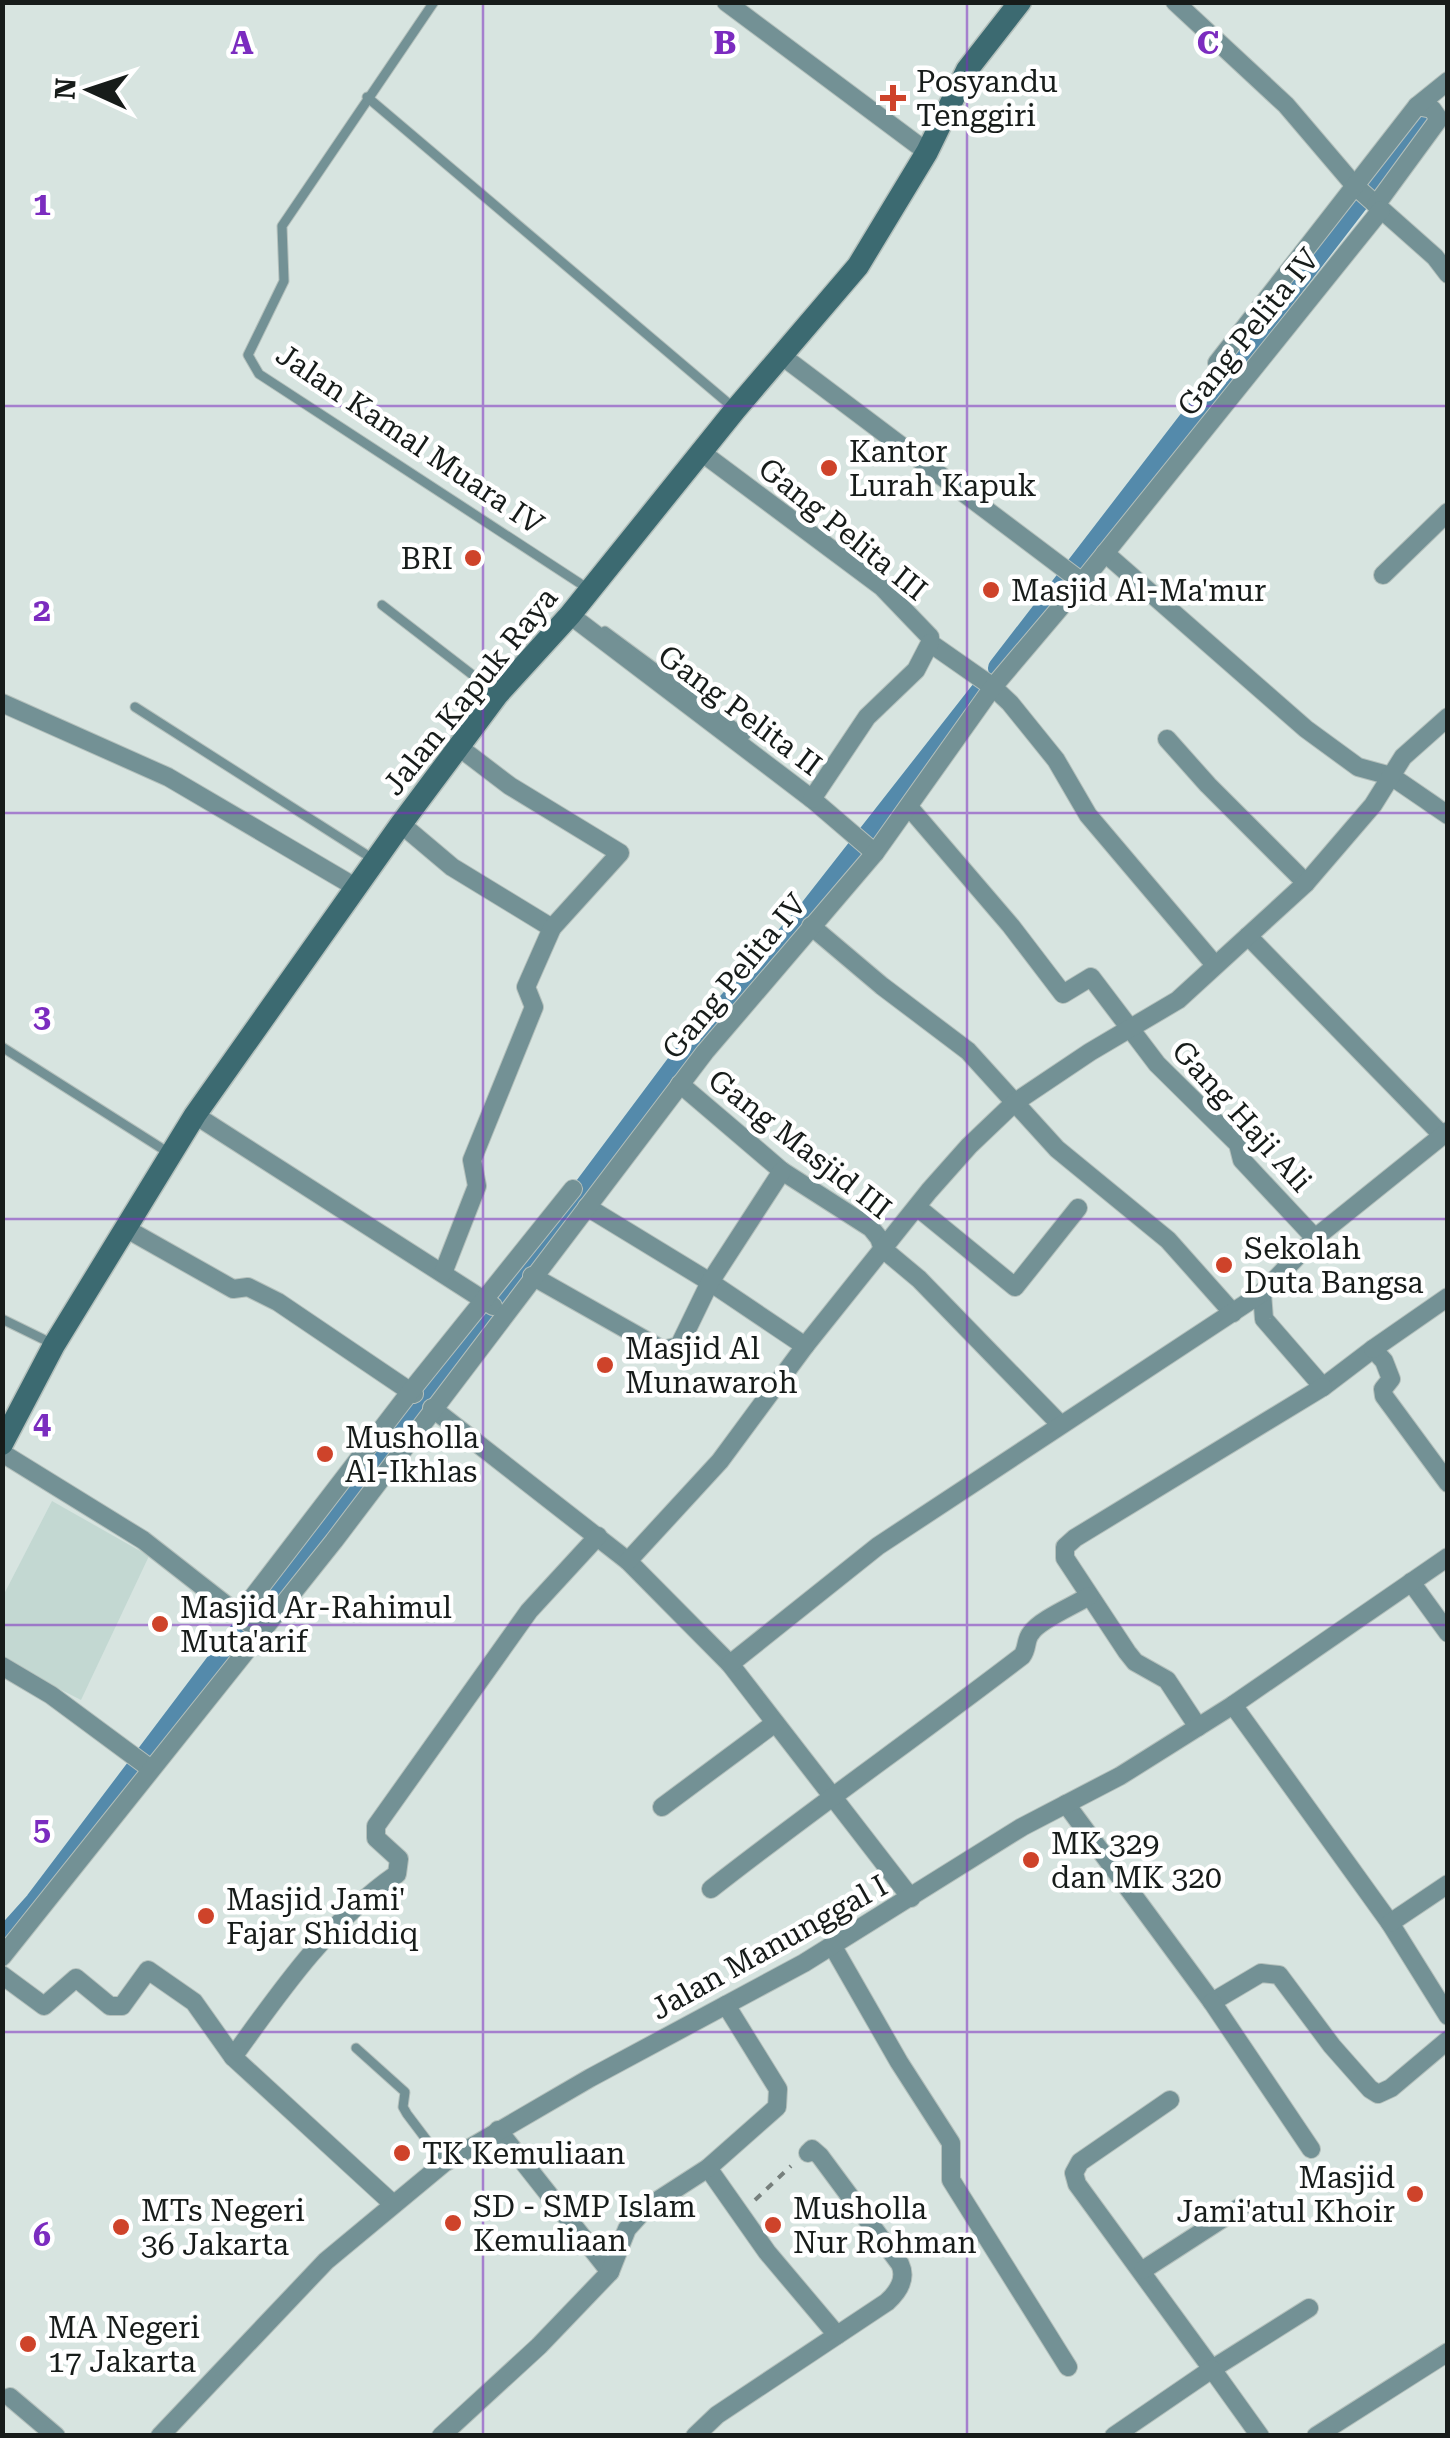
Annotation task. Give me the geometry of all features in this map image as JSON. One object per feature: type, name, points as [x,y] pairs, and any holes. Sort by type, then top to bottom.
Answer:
[{"type":"main road","name":"Jalan Kapuk Raya","points":[[5,1433],[54,1345],[195,1115],[401,824],[498,694],[578,604],[858,266],[927,152],[967,70],[1020,2]]},
{"type":"street","points":[[726,2],[927,152]]},
{"type":"street","points":[[1175,2],[1286,105],[1369,199],[1448,274]]},
{"type":"street","points":[[1369,199],[1418,106],[1448,80]]},
{"type":"street","points":[[1217,363],[1439,119],[1432,108],[1418,106]]},
{"type":"street","name":"Gang Pelita IV","points":[[249,1623],[332,1539],[432,1408],[495,1307],[532,1276],[680,1084],[909,808],[989,684],[1105,553],[1369,199]]},
{"type":"street","points":[[782,356],[1080,580]]},
{"type":"street","name":"Gang Pelita III","points":[[701,452],[882,588],[930,637],[930,644],[989,684],[1056,760],[1088,816],[1216,965]]},
{"type":"street","points":[[1382,576],[1448,512]]},
{"type":"street","points":[[1105,553],[1306,729],[1358,767],[1391,776],[1448,815]]},
{"type":"street","name":"Gang Pelita II","points":[[578,604],[872,851]]},
{"type":"street","points":[[812,799],[867,717],[916,670],[930,644]]},
{"type":"street","points":[[2,703],[168,778],[357,888]]},
{"type":"street","points":[[628,1561],[720,1461],[805,1346],[970,1146],[1014,1104],[1090,1052],[1178,1000],[1338,850],[1407,752],[1448,717]]},
{"type":"street","points":[[1167,739],[1306,883]]},
{"type":"street","points":[[443,1273],[477,1186],[472,1160],[534,1006],[526,986],[552,928],[620,853],[510,786],[460,748]]},
{"type":"street","name":"Gang Haji Ali","points":[[909,808],[1011,926],[1063,994],[1091,977],[1157,1064],[1238,1144],[1242,1160],[1314,1238]]},
{"type":"street","points":[[401,824],[452,867],[552,928]]},
{"type":"street","points":[[811,926],[968,1051],[1076,1166],[1168,1240],[1233,1314]]},
{"type":"street","points":[[730,1664],[878,1546],[1262,1293],[1314,1238],[1445,1134],[1248,936]]},
{"type":"street","name":"Gang Masjid III","points":[[680,1084],[782,1171],[871,1228],[884,1249],[919,1278],[1060,1424]]},
{"type":"street","points":[[195,1115],[495,1307]]},
{"type":"street","points":[[532,1276],[663,1350],[679,1346],[710,1282],[782,1171]]},
{"type":"street","points":[[2,1957],[249,1623],[312,1523],[412,1393],[495,1307],[573,1188]]},
{"type":"street","points":[[587,1207],[805,1346]]},
{"type":"street","points":[[917,1207],[1016,1287],[1078,1208]]},
{"type":"street","points":[[125,1228],[233,1289],[248,1286],[278,1302],[412,1393]]},
{"type":"street","points":[[1262,1293],[1264,1319],[1324,1387]]},
{"type":"street","points":[[1198,1727],[1166,1680],[1130,1656],[1089,1596],[1064,1554],[1065,1547],[1324,1387],[1448,1296]]},
{"type":"street","points":[[1373,1349],[1384,1361],[1391,1379],[1383,1389],[1384,1396],[1448,1482]]},
{"type":"street","points":[[432,1408],[628,1561],[730,1664],[911,1898]]},
{"type":"street","points":[[2,1453],[143,1540],[249,1623]]},
{"type":"street","points":[[312,1523],[332,1539]]},
{"type":"street","points":[[234,2057],[290,1978],[364,1896],[397,1874],[399,1859],[376,1838],[376,1826],[529,1611],[598,1536]]},
{"type":"street","name":"Jalan Manunggal I","points":[[160,2436],[326,2261],[444,2163],[726,2006],[1022,1828],[1120,1776],[1233,1705],[1448,1557]]},
{"type":"street","points":[[1411,1582],[1448,1633]]},
{"type":"street","points":[[711,1888],[952,1712],[1026,1652],[1029,1634],[1037,1627],[1089,1596]]},
{"type":"street","points":[[2,1666],[51,1695],[144,1764]]},
{"type":"street","points":[[1233,1705],[1390,1923],[1448,2016]]},
{"type":"street","points":[[662,1807],[775,1722]]},
{"type":"street","points":[[1066,1804],[1212,2002],[1312,2149]]},
{"type":"street","points":[[1390,1923],[1448,1884]]},
{"type":"street","points":[[832,1945],[951,2143],[951,2180],[1068,2367]]},
{"type":"street","points":[[2,1975],[44,2006],[76,1978],[110,2006],[122,2006],[148,1970],[194,2002],[234,2057],[392,2204]]},
{"type":"street","points":[[1212,2002],[1261,1973],[1280,1975],[1332,2046],[1370,2090],[1378,2094],[1391,2088],[1448,2040]]},
{"type":"street","points":[[441,2436],[610,2272],[628,2229],[646,2208],[708,2168],[777,2107],[780,2098],[770,2074],[726,2006]]},
{"type":"street","points":[[1170,2100],[1088,2155],[1074,2173],[1077,2184],[1260,2436]]},
{"type":"street","points":[[498,2130],[610,2272]]},
{"type":"street","points":[[695,2436],[717,2415],[894,2296],[901,2284],[903,2269],[820,2156],[812,2149],[808,2153]]},
{"type":"street","points":[[708,2168],[767,2252],[838,2336]]},
{"type":"street","points":[[1143,2270],[1242,2206]]},
{"type":"street","points":[[1114,2436],[1309,2308]]},
{"type":"street","points":[[1316,2436],[1448,2352]]},
{"type":"street","points":[[10,2397],[56,2436]]},
{"type":"lane","points":[[434,2],[367,97],[735,410]]},
{"type":"lane","name":"Jalan Kamal Muara IV","points":[[367,97],[282,226],[284,281],[248,355],[259,374],[578,604]]},
{"type":"lane","points":[[578,604],[746,734]]},
{"type":"lane","points":[[382,606],[498,694]]},
{"type":"lane","points":[[134,707],[377,861]]},
{"type":"lane","points":[[2,1048],[170,1154]]},
{"type":"lane","points":[[2,1320],[54,1345]]},
{"type":"lane","points":[[356,2048],[405,2092],[403,2107],[444,2163]]},
{"type":"path","points":[[741,2214],[776,2177],[808,2153]]},
{"type":"shaded area","points":[[52,1501],[149,1556],[81,1700],[3,1660],[2,1598]]},
{"type":"waterway","points":[[999,668],[1427,112]]},
{"type":"waterway","points":[[2,1940],[36,1902],[274,1587],[486,1320],[690,1047],[806,915],[980,693]]},
{"type":"place","name":"Posyandu Tenggiri","points":[[893,98]]},
{"type":"place","name":"Kantor Lurah Kapuk","points":[[829,468]]},
{"type":"place","name":"BRI","points":[[473,558]]},
{"type":"place","name":"Masjid Al-Ma'mur","points":[[991,590]]},
{"type":"place","name":"Sekolah Duta Bangsa","points":[[1224,1265]]},
{"type":"place","name":"Masjid Al Munawaroh","points":[[605,1365]]},
{"type":"place","name":"Musholla Al-Ikhlas","points":[[325,1454]]},
{"type":"place","name":"Masjid Ar-Rahimul Muta'arif","points":[[160,1624]]},
{"type":"place","name":"MK 329 dan MK 320","points":[[1031,1860]]},
{"type":"place","name":"Masjid Jami' Fajar Shiddiq","points":[[206,1916]]},
{"type":"place","name":"TK Kemuliaan","points":[[402,2153]]},
{"type":"place","name":"Masjid Jami'atul Khoir","points":[[1415,2194]]},
{"type":"place","name":"SD - SMP Islam Kemuliaan","points":[[453,2223]]},
{"type":"place","name":"Musholla Nur Rohman","points":[[773,2225]]},
{"type":"place","name":"MTs Negeri 36 Jakarta","points":[[121,2227]]},
{"type":"place","name":"MA Negeri 17 Jakarta","points":[[28,2344]]}]
